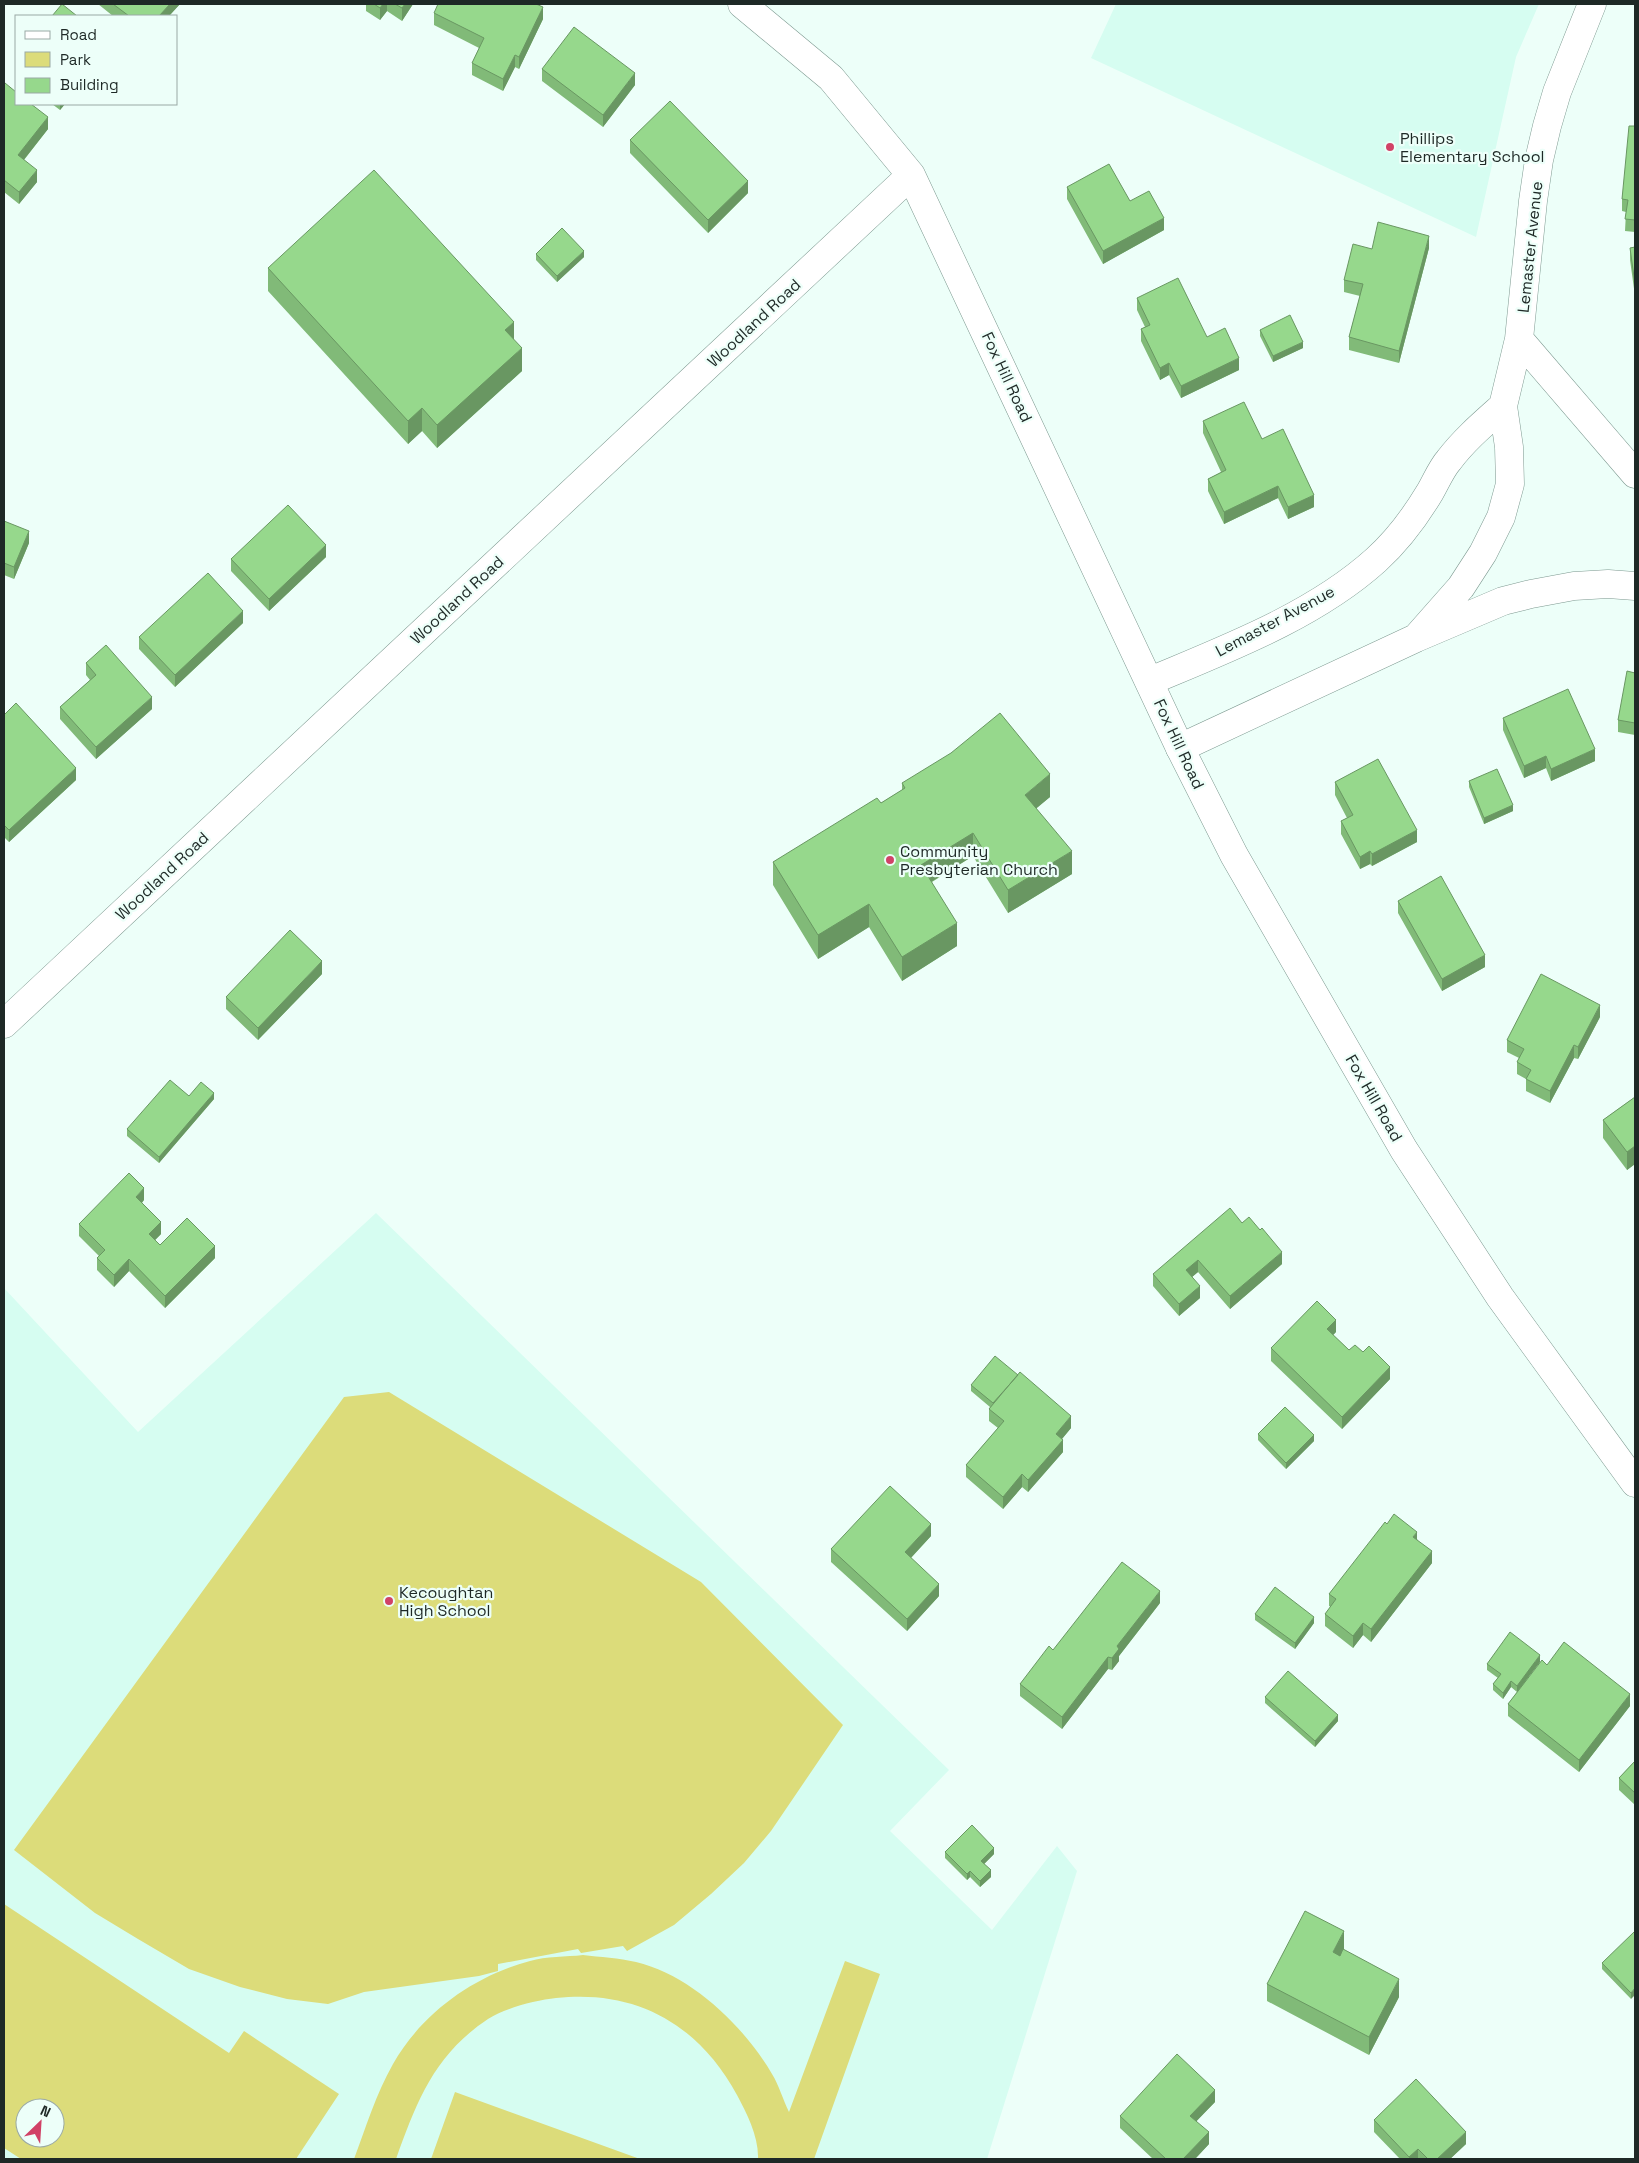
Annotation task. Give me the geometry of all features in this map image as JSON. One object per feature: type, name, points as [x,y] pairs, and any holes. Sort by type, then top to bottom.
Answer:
[{"type":"main road","name":"Fox Hill Road","points":[[742,4],[831,78],[911,175],[1180,748],[1234,855],[1404,1150],[1500,1297],[1635,1483]]},
{"type":"main road","name":"Lemaster Avenue","points":[[1416,638],[1461,588],[1483,553],[1501,517],[1510,484],[1509,447],[1503,406],[1519,340],[1533,202],[1545,134],[1560,83],[1592,4]]},
{"type":"main road","name":"Woodland Road","points":[[4,1024],[911,175]]},
{"type":"main road","points":[[1519,340],[1635,474]]},
{"type":"main road","name":"Lemaster Avenue","points":[[1150,681],[1237,644],[1286,619],[1346,583],[1376,560],[1416,515],[1448,460],[1472,434],[1503,406]]},
{"type":"main road","name":"Lemaster Avenue","points":[[1180,748],[1416,638],[1503,601],[1574,586],[1608,584],[1635,586]]},
{"type":"shaded area","name":"Phillips Elementary School","points":[[1116,4],[1539,4],[1516,57],[1476,237],[1091,58]]},
{"type":"shaded area","name":"Kecoughtan High School","points":[[376,1213],[949,1770],[890,1831],[992,1930],[1057,1846],[1077,1871],[987,2159],[4,2159],[4,1288],[138,1432]]},
{"type":"green space","points":[[389,1392],[701,1582],[843,1725],[771,1831],[744,1863],[674,1925],[627,1951],[623,1946],[581,1953],[578,1949],[498,1964],[498,1971],[479,1976],[364,1992],[328,2004],[287,1999],[240,1987],[189,1969],[95,1913],[14,1850],[344,1397]]},
{"type":"green space","points":[[4,1904],[229,2053],[244,2031],[339,2094],[296,2159],[21,2159],[4,2148]]},
{"type":"green space","points":[[583,1955],[636,1962],[677,1978],[696,1990],[747,2038],[774,2078],[789,2112],[845,1961],[880,1974],[814,2159],[758,2159],[757,2142],[745,2110],[722,2070],[704,2049],[684,2031],[663,2017],[639,2006],[613,2000],[585,1997],[556,1998],[530,2003],[503,2011],[488,2019],[469,2033],[441,2064],[420,2099],[396,2159],[354,2159],[376,2099],[393,2064],[405,2046],[434,2013],[470,1987],[489,1976],[509,1968],[543,1958]]},
{"type":"green space","points":[[455,2092],[640,2159],[431,2159]]},
{"type":"building","points":[[62,4],[76,15],[53,15]]},
{"type":"building","points":[[113,4],[170,4],[160,15],[128,15]]},
{"type":"building","points":[[374,4],[383,4],[380,8]]},
{"type":"building","points":[[395,4],[405,4],[402,8]]},
{"type":"building","points":[[438,4],[536,4],[543,7],[519,57],[515,55],[503,79],[472,63],[484,38],[434,13]]},
{"type":"building","points":[[574,27],[635,73],[603,115],[542,69]]},
{"type":"building","points":[[5,83],[15,91],[15,105],[32,105],[48,117],[18,155],[37,170],[19,192],[4,180]]},
{"type":"building","points":[[670,101],[748,181],[708,220],[630,140]]},
{"type":"building","points":[[1629,126],[1635,126],[1635,220],[1625,219],[1628,200],[1622,199]]},
{"type":"building","points":[[1109,164],[1130,201],[1149,191],[1164,218],[1103,251],[1067,187]]},
{"type":"building","points":[[374,170],[514,322],[505,330],[522,348],[437,425],[422,408],[408,421],[268,268]]},
{"type":"building","points":[[1378,222],[1429,236],[1399,351],[1349,337],[1363,284],[1344,280],[1353,244],[1372,249]]},
{"type":"building","points":[[562,228],[584,251],[557,276],[536,254]]},
{"type":"building","points":[[1635,247],[1635,284],[1630,248]]},
{"type":"building","points":[[1178,278],[1207,337],[1225,328],[1239,358],[1181,386],[1169,363],[1160,368],[1141,329],[1150,325],[1137,298]]},
{"type":"building","points":[[1290,315],[1303,342],[1273,356],[1260,330]]},
{"type":"building","points":[[1244,402],[1262,439],[1283,429],[1314,495],[1288,507],[1278,486],[1224,512],[1208,479],[1226,470],[1203,421]]},
{"type":"building","points":[[288,505],[326,545],[269,599],[231,559]]},
{"type":"building","points":[[4,521],[29,531],[14,567],[4,563]]},
{"type":"building","points":[[208,573],[243,611],[175,675],[139,637]]},
{"type":"building","points":[[106,645],[152,697],[96,747],[60,707],[96,675],[86,663]]},
{"type":"building","points":[[1627,671],[1635,673],[1635,723],[1618,720]]},
{"type":"building","points":[[1568,689],[1595,749],[1551,769],[1546,756],[1524,766],[1503,718]]},
{"type":"building","points":[[16,703],[76,768],[9,830],[4,825],[4,715]]},
{"type":"building","name":"Community Presbyterian Church","points":[[1000,713],[1050,774],[1025,795],[1072,851],[1008,890],[973,833],[921,865],[957,923],[902,957],[869,904],[818,935],[773,862],[877,798],[881,803],[905,788],[902,783],[951,753]]},
{"type":"building","points":[[1378,759],[1417,830],[1372,854],[1370,851],[1360,857],[1341,821],[1353,815],[1335,782]]},
{"type":"building","points":[[1497,769],[1513,805],[1484,818],[1469,781]]},
{"type":"building","points":[[1441,876],[1485,955],[1442,979],[1398,901]]},
{"type":"building","points":[[290,930],[322,961],[258,1028],[226,997]]},
{"type":"building","points":[[1541,974],[1600,1005],[1578,1047],[1574,1045],[1550,1091],[1526,1079],[1531,1070],[1517,1062],[1524,1049],[1507,1040]]},
{"type":"building","points":[[170,1080],[189,1096],[201,1082],[214,1093],[159,1157],[127,1129]]},
{"type":"building","points":[[1635,1097],[1635,1146],[1627,1152],[1603,1120]]},
{"type":"building","points":[[129,1173],[144,1188],[136,1197],[161,1222],[149,1234],[160,1245],[187,1218],[215,1246],[165,1296],[129,1259],[114,1275],[97,1258],[105,1250],[79,1224]]},
{"type":"building","points":[[1230,1208],[1242,1223],[1249,1217],[1260,1230],[1262,1228],[1282,1252],[1230,1296],[1198,1260],[1186,1270],[1200,1286],[1179,1304],[1153,1274]]},
{"type":"building","points":[[1317,1301],[1336,1320],[1327,1329],[1349,1350],[1355,1345],[1363,1352],[1369,1346],[1390,1367],[1342,1417],[1271,1348]]},
{"type":"building","points":[[995,1356],[1018,1375],[993,1403],[971,1385]]},
{"type":"building","points":[[1020,1372],[1071,1416],[1056,1434],[1063,1440],[1028,1480],[1022,1474],[1003,1497],[966,1465],[1004,1421],[989,1409]]},
{"type":"building","points":[[1285,1407],[1314,1435],[1286,1463],[1258,1434]]},
{"type":"building","points":[[890,1486],[931,1524],[905,1552],[939,1584],[907,1619],[831,1549]]},
{"type":"building","points":[[1394,1514],[1417,1532],[1413,1537],[1432,1551],[1371,1629],[1363,1623],[1353,1636],[1325,1614],[1336,1599],[1329,1594],[1385,1522],[1387,1524]]},
{"type":"building","points":[[1122,1562],[1160,1591],[1117,1646],[1119,1649],[1112,1658],[1108,1657],[1062,1717],[1020,1684],[1049,1646],[1053,1650]]},
{"type":"building","points":[[1275,1587],[1314,1617],[1295,1643],[1255,1614]]},
{"type":"building","points":[[1510,1632],[1540,1655],[1517,1686],[1511,1681],[1503,1693],[1493,1684],[1501,1674],[1487,1664]]},
{"type":"building","points":[[1564,1642],[1630,1694],[1579,1760],[1508,1704],[1542,1660],[1547,1665]]},
{"type":"building","points":[[1288,1671],[1338,1715],[1315,1741],[1265,1697]]},
{"type":"building","points":[[1635,1761],[1635,1793],[1619,1778]]},
{"type":"building","points":[[972,1825],[994,1848],[981,1861],[991,1870],[980,1881],[970,1871],[967,1874],[945,1852]]},
{"type":"building","points":[[1305,1911],[1344,1931],[1333,1952],[1340,1956],[1343,1949],[1399,1979],[1369,2037],[1267,1984]]},
{"type":"building","points":[[1634,1932],[1635,1988],[1631,1993],[1602,1963]]},
{"type":"building","points":[[1177,2054],[1215,2090],[1190,2116],[1209,2132],[1183,2159],[1166,2159],[1120,2116]]},
{"type":"building","points":[[1416,2079],[1466,2132],[1437,2159],[1428,2159],[1418,2149],[1409,2157],[1374,2120]]},
{"type":"place","name":"Phillips Elementary School","points":[[1390,147]]},
{"type":"place","name":"Community Presbyterian Church","points":[[890,860]]},
{"type":"place","name":"Kecoughtan High School","points":[[389,1601]]}]
